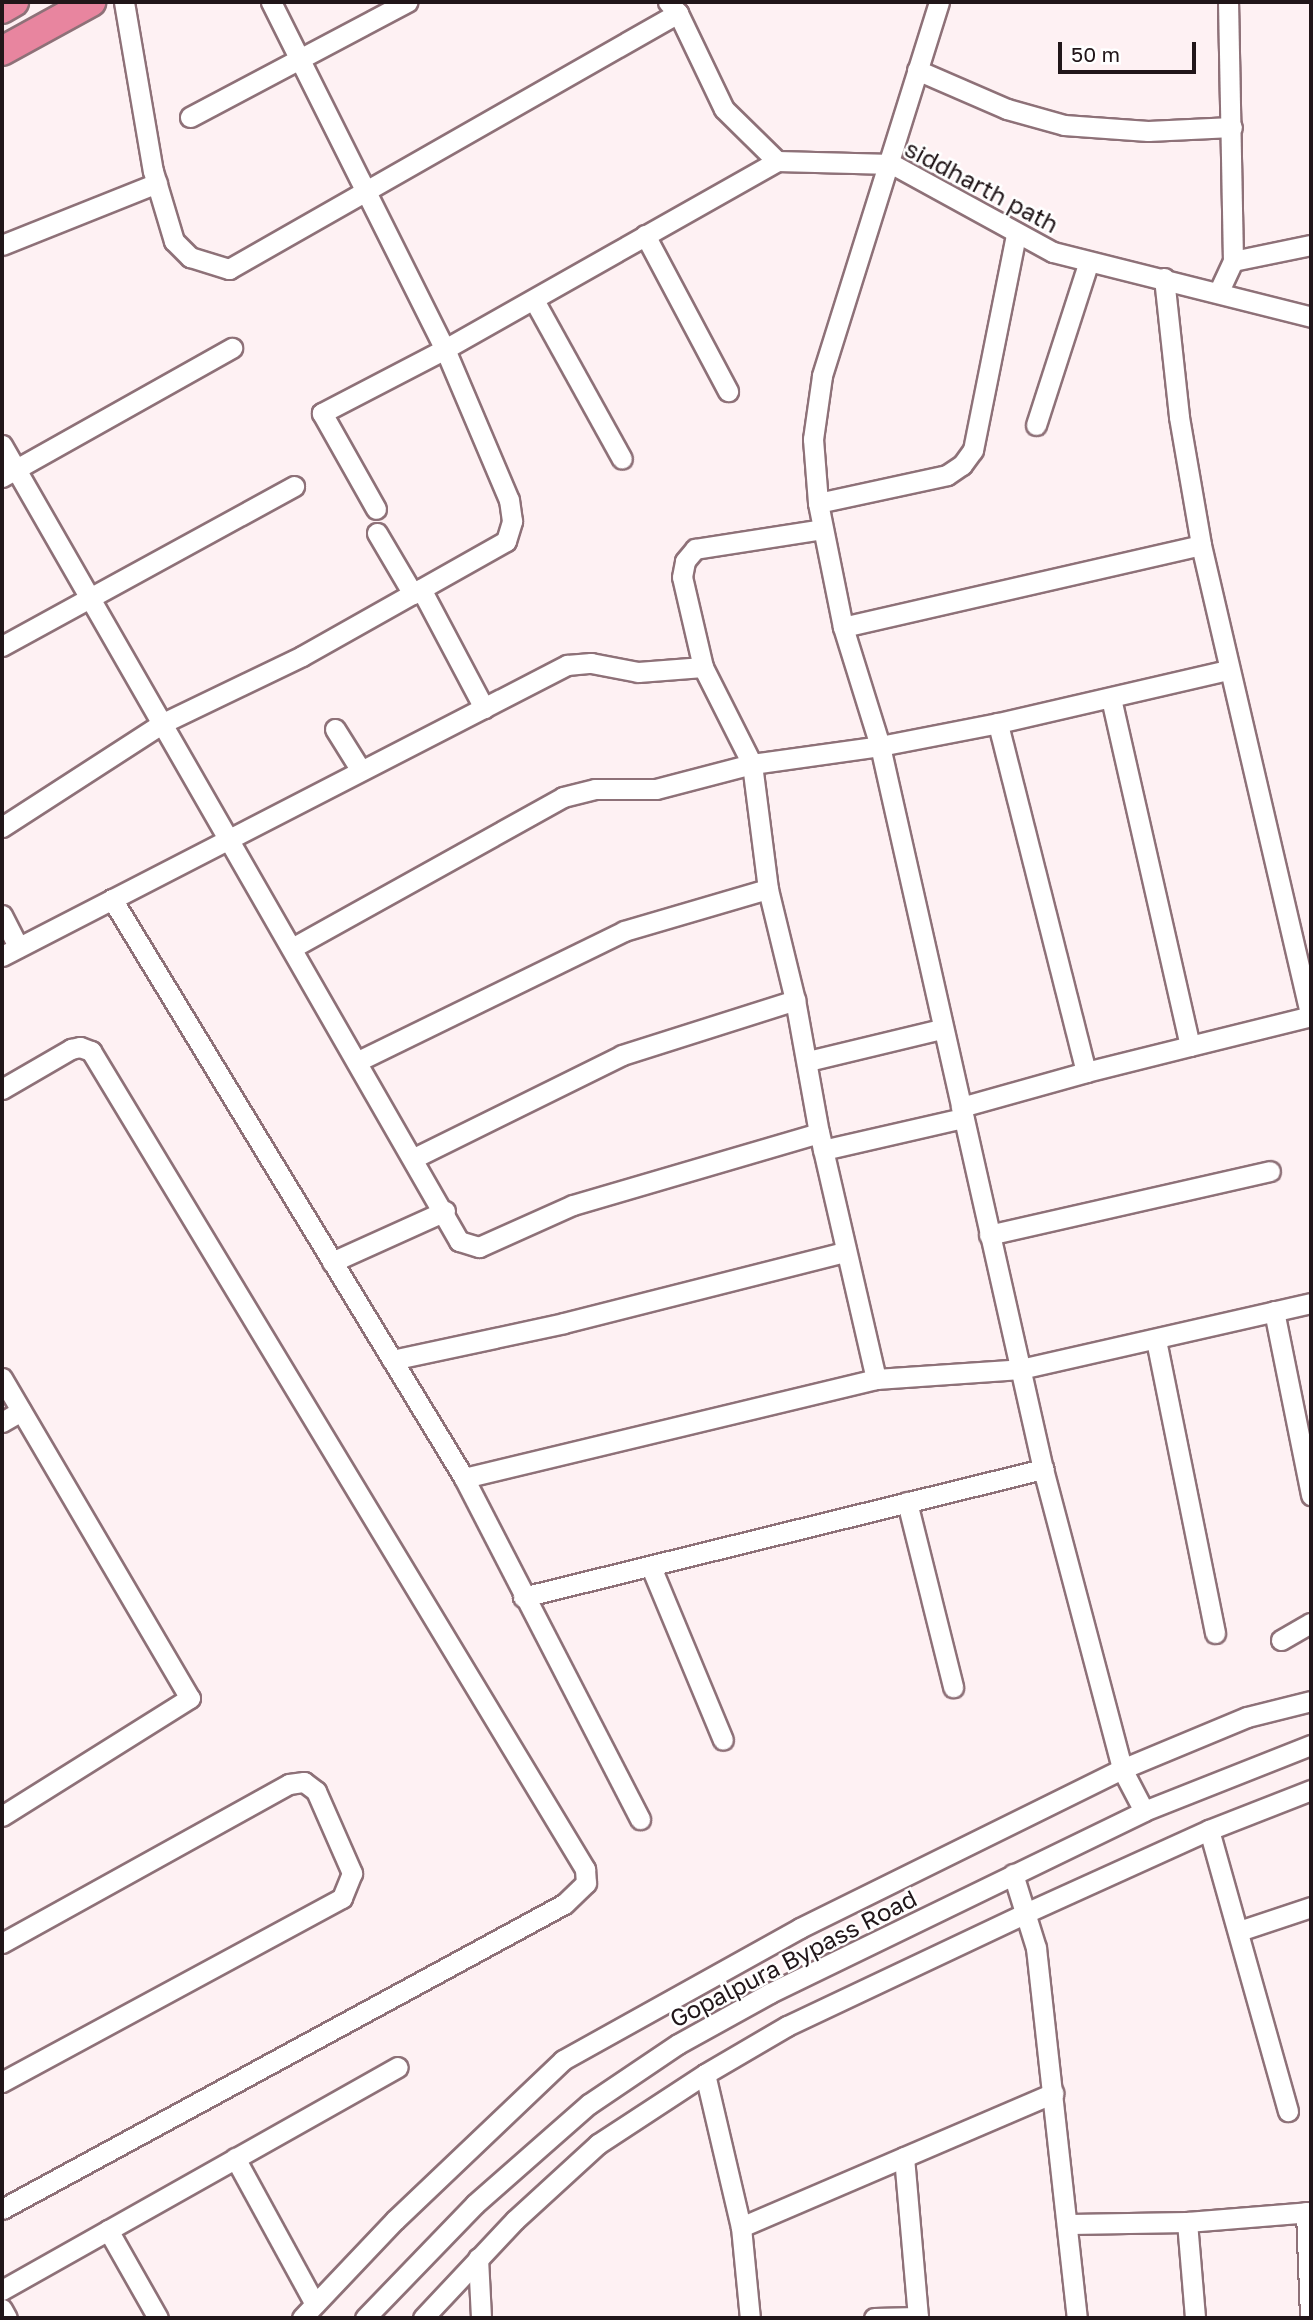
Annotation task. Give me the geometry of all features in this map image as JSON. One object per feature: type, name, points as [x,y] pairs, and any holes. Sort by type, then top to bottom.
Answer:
[{"type":"highway","points":[[2,9],[14,2]]},
{"type":"highway","points":[[2,51],[91,2]]},
{"type":"street","points":[[124,2],[157,183],[174,241],[190,257],[229,269],[673,8],[723,109],[777,161],[645,235],[535,302],[322,413],[376,509]]},
{"type":"street","points":[[2,827],[163,723],[302,656],[417,591],[490,554],[506,541],[512,521],[509,500],[445,349],[271,2]]},
{"type":"street","points":[[190,117],[407,2]]},
{"type":"street","points":[[939,2],[917,70],[892,164],[822,376],[813,439],[818,503],[843,627],[880,746],[941,1029],[1043,1469],[1122,1769],[1144,1811]]},
{"type":"street","points":[[1219,291],[1233,261],[1228,2]]},
{"type":"street","points":[[917,70],[1007,109],[1064,125],[1148,131],[1232,127]]},
{"type":"street","name":"siddharth path","points":[[777,161],[892,164],[1016,234],[1088,264],[1219,291],[1311,317]]},
{"type":"street","points":[[2,245],[157,183]]},
{"type":"street","points":[[818,503],[947,475],[962,465],[973,450],[1016,234]]},
{"type":"street","points":[[645,235],[729,391]]},
{"type":"street","points":[[1233,261],[1311,245]]},
{"type":"street","points":[[1036,425],[1088,264]]},
{"type":"street","points":[[2,445],[9,474],[92,600],[414,1158],[459,1241],[479,1247],[573,1205],[821,1142],[962,1112],[1086,1072],[1311,1016],[1227,670],[1201,545],[1179,417],[1164,278]]},
{"type":"street","points":[[535,302],[622,459]]},
{"type":"street","points":[[9,474],[232,348]]},
{"type":"street","points":[[2,646],[92,600],[294,486]]},
{"type":"street","points":[[822,530],[695,549],[685,561],[682,578],[703,667],[752,764],[768,889],[808,1061],[821,1142],[845,1252],[876,1379]]},
{"type":"street","points":[[377,533],[417,591],[484,708]]},
{"type":"street","points":[[843,627],[1201,545]]},
{"type":"street","points":[[2,915],[10,951],[228,836],[568,665],[591,663],[638,672],[703,667]]},
{"type":"street","points":[[292,948],[563,797],[594,789],[656,789],[752,764],[880,746],[998,723],[1227,670]]},
{"type":"street","points":[[1111,699],[1190,1046]]},
{"type":"street","points":[[998,723],[1086,1072]]},
{"type":"street","points":[[335,729],[360,769]]},
{"type":"street","points":[[358,1061],[624,931],[768,889]]},
{"type":"street","points":[[112,899],[464,1478],[523,1597],[640,1819]]},
{"type":"street","points":[[414,1158],[622,1055],[795,1000]]},
{"type":"street","points":[[808,1061],[941,1029]]},
{"type":"street","points":[[2,1089],[71,1049],[80,1046],[91,1051],[585,1869],[586,1883],[564,1904],[2,2209]]},
{"type":"street","points":[[989,1235],[1270,1171]]},
{"type":"street","points":[[332,1262],[444,1211]]},
{"type":"street","points":[[392,1360],[564,1323],[845,1252]]},
{"type":"street","points":[[464,1478],[876,1379],[1021,1369],[1311,1303]]},
{"type":"street","points":[[1274,1311],[1311,1495]]},
{"type":"street","points":[[1156,1339],[1215,1633]]},
{"type":"street","points":[[2,1378],[190,1698],[2,1816]]},
{"type":"street","points":[[2,1422],[21,1411]]},
{"type":"street","points":[[523,1597],[1043,1469]]},
{"type":"street","points":[[907,1502],[953,1687]]},
{"type":"street","points":[[651,1567],[723,1740]]},
{"type":"street","points":[[1281,1640],[1311,1623]]},
{"type":"street","points":[[235,2158],[309,2311],[395,2220],[563,2060],[800,1928],[1122,1769],[1247,1717],[1311,1701]]},
{"type":"street","name":"Gopalpura Bypass Road","points":[[365,2318],[475,2204],[589,2104],[678,2044],[770,1993],[1144,1811],[1311,1745]]},
{"type":"street","points":[[2,1943],[289,1784],[304,1782],[316,1791],[352,1872],[342,1898],[2,2082]]},
{"type":"street","points":[[423,2318],[478,2258],[598,2144],[705,2074],[787,2026],[1028,1912],[1209,1830],[1311,1790]]},
{"type":"street","points":[[1209,1830],[1288,2111]]},
{"type":"street","points":[[1013,1874],[1028,1912],[1070,2224],[1077,2318]]},
{"type":"street","points":[[1239,1931],[1311,1907]]},
{"type":"street","points":[[2,2290],[397,2067]]},
{"type":"street","points":[[705,2074],[741,2227],[750,2318]]},
{"type":"street","points":[[741,2227],[1053,2093]]},
{"type":"street","points":[[874,2318],[918,2318],[904,2157]]},
{"type":"street","points":[[1070,2224],[1187,2222],[1309,2212],[1311,2318]]},
{"type":"street","points":[[1187,2222],[1195,2318]]},
{"type":"street","points":[[108,2230],[158,2318]]},
{"type":"street","points":[[478,2258],[481,2318]]},
{"type":"street","points":[[2,2309],[7,2318]]}]
